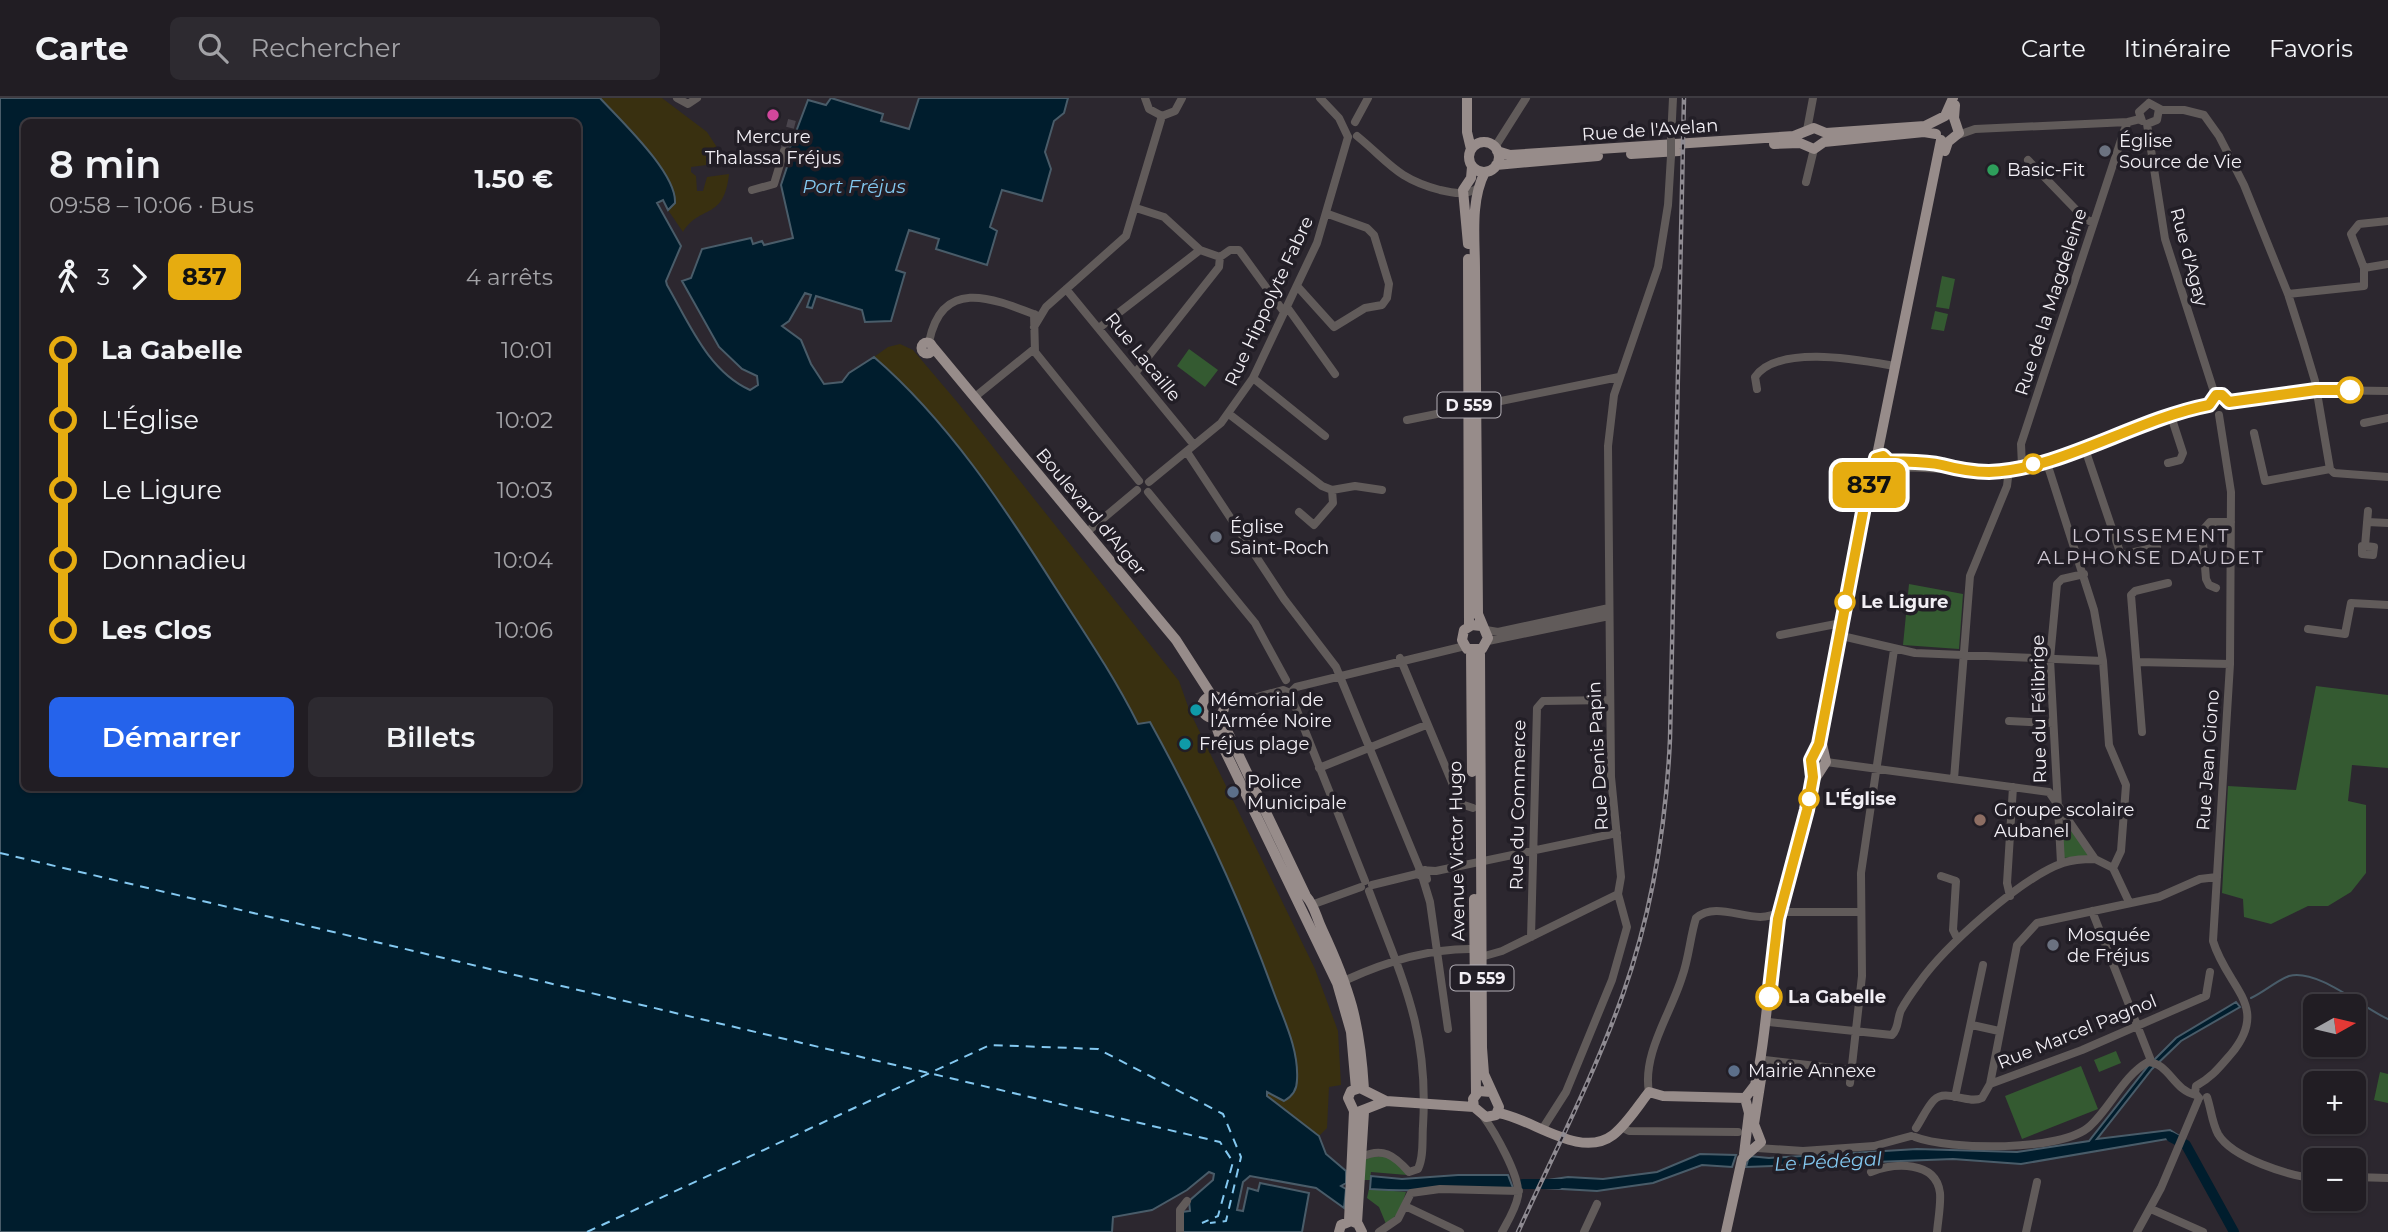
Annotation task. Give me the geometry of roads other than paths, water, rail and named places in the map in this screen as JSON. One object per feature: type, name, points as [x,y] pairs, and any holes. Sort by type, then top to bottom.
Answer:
[{"type":"main road","points":[[1463,193],[1471,177],[1472,167],[1467,132],[1467,98]]},
{"type":"main road","points":[[1472,167],[1485,172],[1496,165],[1490,146],[1474,132],[1474,98]]},
{"type":"main road","points":[[1942,139],[1958,135],[1953,119],[1955,98]]},
{"type":"main road","points":[[1726,1232],[1739,1169],[1749,1143],[1751,1099],[1761,1057],[1777,929],[1820,761],[1870,493],[1882,463],[1883,435],[1942,139],[1936,123],[1953,119]]},
{"type":"main road","name":"Rue de l'Avelan","points":[[1490,146],[1510,155],[1936,123]]},
{"type":"main road","name":"Rue de l'Avelan","points":[[1496,165],[1813,133],[1924,132],[1942,139]]},
{"type":"main road","points":[[1813,133],[1815,149]]},
{"type":"main road","points":[[1820,761],[1841,623],[1882,463],[1894,366],[1942,139]]},
{"type":"main road","points":[[1471,149],[1490,146]]},
{"type":"main road","name":"D 559","points":[[1469,626],[1475,214],[1478,188],[1485,172]]},
{"type":"main road","name":"D 559","points":[[1463,193],[1468,234],[1478,614],[1485,633]]},
{"type":"main road","name":"Boulevard d'Alger","points":[[933,349],[976,397],[1176,640],[1218,707],[1309,907]]},
{"type":"main road","points":[[1469,626],[1485,633],[1469,646],[1469,626]]},
{"type":"main road","name":"Avenue Victor Hugo","points":[[1469,646],[1476,862]]},
{"type":"main road","name":"Avenue Victor Hugo","points":[[1469,646],[1483,1067],[1491,1092]]},
{"type":"main road","points":[[1309,907],[1346,980],[1360,1030],[1363,1110],[1361,1157],[1355,1172]]},
{"type":"main road","points":[[1309,907],[1343,1002],[1363,1091]]},
{"type":"main road","points":[[1751,1099],[1765,1060],[1782,912]]},
{"type":"main road","name":"Avenue Victor Hugo","points":[[1474,1100],[1478,953]]},
{"type":"main road","points":[[1363,1110],[1348,1098],[1363,1091],[1386,1101],[1455,1104],[1474,1100],[1491,1092],[1497,1110]]},
{"type":"main road","points":[[1474,1100],[1483,1116],[1497,1110],[1544,1126],[1570,1139],[1594,1143],[1611,1136],[1621,1127],[1649,1092],[1751,1099]]},
{"type":"main road","points":[[1363,1110],[1386,1101]]},
{"type":"main road","points":[[1339,1232],[1341,1224],[1357,1223],[1355,1172],[1363,1110]]},
{"type":"street","points":[[677,98],[688,104],[697,98]]},
{"type":"street","points":[[1145,98],[1149,109],[1162,116],[1175,111],[1182,98]]},
{"type":"street","points":[[1320,98],[1402,176],[1416,184],[1451,193],[1463,193],[1478,188]]},
{"type":"street","name":"Rue Hippolyte Fabre","points":[[1149,482],[1230,414],[1253,378],[1328,214],[1351,129],[1368,98]]},
{"type":"street","points":[[1490,146],[1511,127],[1526,98]]},
{"type":"street","name":"Rue Denis Papin","points":[[1544,1126],[1566,1092],[1612,981],[1627,927],[1618,894],[1622,877],[1609,701],[1608,446],[1611,412],[1619,377],[1658,267],[1668,205],[1672,98]]},
{"type":"street","points":[[1813,98],[1813,133]]},
{"type":"street","points":[[2144,122],[2141,107],[2149,100],[2159,109],[2197,111],[2210,121],[2244,185],[2288,294],[2316,390],[2330,469],[2334,473],[2388,477]]},
{"type":"street","points":[[1958,135],[1975,129],[2144,122],[2157,120],[2159,109]]},
{"type":"street","points":[[1148,492],[1142,494],[1034,349],[1034,327],[1036,315],[1124,240],[1162,116]]},
{"type":"street","points":[[1953,119],[1975,129]]},
{"type":"street","name":"Rue de la Magdeleine","points":[[2022,466],[2021,444],[2128,122]]},
{"type":"street","name":"Rue d'Agay","points":[[2144,122],[2165,239],[2216,395]]},
{"type":"street","points":[[1806,182],[1815,149]]},
{"type":"street","points":[[752,190],[774,184],[784,151]]},
{"type":"street","points":[[2028,160],[2084,218],[2094,223]]},
{"type":"street","points":[[1441,190],[1463,193]]},
{"type":"street","points":[[1136,208],[1164,217],[1200,250],[1220,257]]},
{"type":"street","points":[[1297,286],[1336,327],[1365,309],[1382,305],[1387,299],[1389,284],[1374,235],[1367,228],[1328,214]]},
{"type":"street","points":[[2288,294],[2364,286],[2364,268],[2351,234],[2359,224],[2388,221]]},
{"type":"street","points":[[1099,328],[1200,250]]},
{"type":"street","points":[[1136,372],[1219,267],[1220,257],[1230,250],[1239,250],[1273,294],[1287,307],[1335,374]]},
{"type":"street","points":[[2364,268],[2388,264]]},
{"type":"street","name":"Rue Lacaille","points":[[1066,289],[1194,445]]},
{"type":"street","points":[[933,349],[939,313],[954,300],[974,297],[1036,315]]},
{"type":"street","points":[[976,397],[1034,349]]},
{"type":"street","points":[[1757,389],[1755,377],[1759,372],[1786,359],[1815,357],[1894,366]]},
{"type":"street","points":[[1407,420],[1619,377]]},
{"type":"street","points":[[1253,378],[1325,436]]},
{"type":"street","points":[[2229,402],[2316,390],[2388,391]]},
{"type":"street","points":[[1882,463],[1989,472],[2009,469],[2046,460],[2170,413],[2209,405],[2216,395],[2222,395],[2229,402]]},
{"type":"street","points":[[2209,405],[2213,413],[2220,415],[2227,411],[2229,402]]},
{"type":"street","points":[[2168,463],[2180,460],[2183,453],[2170,413]]},
{"type":"street","points":[[1230,414],[1322,486],[1332,490],[1355,486],[1382,490]]},
{"type":"street","name":"Rue Jean Giono","points":[[2137,1232],[2151,1209],[2200,1092],[2238,1045],[2249,1022],[2248,1006],[2224,968],[2213,942],[2230,664],[2230,473],[2220,415]]},
{"type":"street","points":[[2364,423],[2388,418]]},
{"type":"street","points":[[2254,433],[2265,481],[2330,469]]},
{"type":"street","points":[[2084,446],[2121,555],[2157,547]]},
{"type":"street","points":[[1187,452],[1284,599],[1340,673],[1425,873],[1448,1030]]},
{"type":"street","points":[[2046,460],[2084,575],[2103,661],[2109,745],[2126,785],[2121,851],[2113,868]]},
{"type":"street","points":[[1954,779],[1970,576],[2007,486],[2009,469]]},
{"type":"street","points":[[1087,531],[1138,486],[1149,482],[1148,492],[1255,623],[1289,689],[1396,961],[1420,1034],[1424,1102],[1418,1169],[1409,1171],[1394,1156],[1383,1152],[1361,1157]]},
{"type":"street","points":[[1299,512],[1314,525],[1333,503],[1332,490]]},
{"type":"street","points":[[2365,546],[2368,511]]},
{"type":"street","points":[[2216,588],[2206,579],[2202,531],[2210,522],[2231,522]]},
{"type":"street","points":[[2367,522],[2388,523]]},
{"type":"street","name":"Rue du Félibrige","points":[[2062,863],[2050,659],[2057,584],[2062,579],[2084,575]]},
{"type":"street","points":[[2142,732],[2131,595],[2135,591],[2168,583]]},
{"type":"street","points":[[2308,629],[2346,634],[2351,603],[2388,605]]},
{"type":"street","points":[[1485,633],[1609,612]]},
{"type":"street","points":[[1780,635],[1841,623]]},
{"type":"street","points":[[1842,636],[1894,650],[2103,661]]},
{"type":"street","points":[[1218,707],[1401,659],[1453,642],[1469,646]]},
{"type":"street","points":[[1850,1083],[1861,976],[1861,873],[1894,650]]},
{"type":"street","points":[[1401,659],[1426,725],[1461,804],[1473,808]]},
{"type":"street","points":[[2137,662],[2230,664]]},
{"type":"street","name":"Rue du Commerce","points":[[1531,936],[1539,704],[1609,701]]},
{"type":"street","points":[[2009,721],[2053,723]]},
{"type":"street","points":[[1319,768],[1426,725]]},
{"type":"street","points":[[1820,761],[2049,792],[2057,799],[2095,859],[2113,868],[2129,902]]},
{"type":"street","points":[[2010,895],[2007,883],[2013,787]]},
{"type":"street","points":[[1309,907],[1367,886],[1617,833]]},
{"type":"street","points":[[1769,1022],[1892,1035],[1896,1031],[1900,1012],[1919,983],[1957,939],[2010,895],[2062,863],[2095,859]]},
{"type":"street","points":[[1941,876],[1956,881],[1953,930],[1957,939]]},
{"type":"street","points":[[1990,1084],[2017,945],[2027,930],[2048,919],[2159,897],[2200,879],[2217,877]]},
{"type":"street","points":[[1346,980],[1396,961],[1437,952],[1478,953],[1531,936],[1618,894]]},
{"type":"street","points":[[1649,1092],[1646,1080],[1651,1056],[1683,975],[1696,918],[1705,911],[1765,917],[1782,912],[1861,912]]},
{"type":"street","points":[[2092,911],[2152,1059],[2182,1084],[2200,1092],[2218,1133],[2227,1144],[2273,1169],[2303,1175]]},
{"type":"street","points":[[1765,917],[1777,929]]},
{"type":"street","points":[[1955,1097],[1983,965]]},
{"type":"street","name":"Rue Marcel Pagnol","points":[[1914,1133],[1935,1099],[1946,1095],[1980,1100],[1990,1084],[2063,1058],[2206,996],[2210,972]]},
{"type":"street","points":[[1972,1025],[1999,1031]]},
{"type":"street","points":[[1621,1127],[1629,1131],[1803,1150],[1874,1146],[1914,1133],[1930,1141],[2017,1147],[2076,1136],[2091,1125],[2142,1065],[2152,1059]]},
{"type":"street","points":[[1765,1060],[1851,1070]]},
{"type":"street","points":[[1495,1132],[1497,1110]]},
{"type":"street","points":[[1483,1116],[1495,1132],[1519,1190],[1502,1232]]},
{"type":"street","points":[[1871,1172],[1908,1166],[1930,1173],[1940,1194],[1937,1232]]},
{"type":"street","points":[[2366,1177],[2388,1178]]},
{"type":"street","points":[[2026,1232],[2037,1182]]},
{"type":"street","points":[[1379,1232],[1398,1219],[1408,1195],[1440,1189],[1519,1190]]},
{"type":"street","points":[[1180,1232],[1180,1210],[1187,1201]]},
{"type":"street","points":[[1584,1232],[1597,1204]]},
{"type":"street","points":[[1405,1206],[1460,1232]]},
{"type":"street","points":[[2151,1209],[2203,1232]]},
{"type":"water","name":"Port Fréjus","points":[[0,98],[600,98],[657,162],[673,191],[675,203],[668,210],[663,200],[657,203],[681,246],[666,281],[667,285],[711,358],[735,382],[750,390],[758,385],[757,376],[742,369],[719,347],[682,281],[691,278],[702,249],[751,238],[753,244],[762,241],[764,245],[793,238],[781,185],[791,155],[788,153],[808,100],[826,105],[831,98],[883,114],[881,121],[909,129],[919,98],[1068,98],[1064,113],[1054,121],[1045,152],[1051,169],[1042,201],[1002,190],[990,227],[997,231],[987,265],[936,249],[939,239],[909,230],[896,270],[905,273],[891,321],[865,322],[862,310],[816,296],[812,308],[807,307],[811,295],[805,293],[789,321],[782,326],[801,340],[811,364],[824,384],[842,382],[849,373],[874,357],[926,408],[973,465],[1015,525],[1098,654],[1138,724],[1150,722],[1185,788],[1232,889],[1290,1035],[1296,1058],[1295,1089],[1284,1101],[1267,1092],[1267,1096],[1319,1136],[1326,1154],[1346,1171],[1346,1183],[1341,1186],[1346,1189],[1344,1208],[1316,1188],[1250,1176],[1243,1182],[1237,1210],[1243,1211],[1248,1188],[1258,1191],[1260,1183],[1309,1193],[1302,1232],[1183,1232],[1182,1212],[1190,1211],[1189,1201],[1213,1180],[1214,1174],[1209,1172],[1187,1190],[1152,1210],[1113,1217],[1112,1232],[0,1232]]},
{"type":"water","points":[[2236,1002],[2240,1007],[2181,1041],[2152,1069],[2097,1139],[2170,1130],[2178,1135],[2175,1141],[2167,1139],[2021,1164],[1953,1159],[1746,1167],[1749,1156],[1769,1158],[1917,1149],[2017,1152],[2089,1141],[2148,1066],[2176,1038]]},
{"type":"water","points":[[1700,1154],[1736,1155],[1732,1167],[1702,1165],[1653,1183],[1597,1191],[1545,1188],[1548,1180],[1568,1177],[1603,1179],[1657,1172]]},
{"type":"water","points":[[1508,1175],[1513,1188],[1370,1189],[1371,1176],[1402,1179]]},
{"type":"waterway","points":[[2251,998],[2284,978],[2300,975],[2326,983],[2388,1019]]},
{"type":"waterway","name":"Le Pédégal","points":[[2171,1137],[2186,1145],[2234,1232]]},
{"type":"waterway","name":"Le Pédégal","points":[[1523,1184],[1559,1184]]},
{"type":"tunnel","points":[[784,151],[792,120]]},
{"type":"railway","points":[[1518,1232],[1612,1025],[1642,932],[1661,836],[1670,739],[1684,98]]},
{"type":"place","name":"Mercure Thalassa Fréjus","points":[[773,115]]},
{"type":"place","name":"Église Source de Vie","points":[[2105,151]]},
{"type":"place","name":"Basic-Fit","points":[[1993,170]]},
{"type":"place","name":"Église Saint-Roch","points":[[1216,537]]},
{"type":"place","name":"Le Ligure","points":[[1845,602]]},
{"type":"place","name":"Mémorial de l'Armée Noire","points":[[1196,710]]},
{"type":"place","name":"Fréjus plage","points":[[1185,744]]},
{"type":"place","name":"Police Municipale","points":[[1233,792]]},
{"type":"place","name":"L'Église","points":[[1809,799]]},
{"type":"place","name":"Groupe scolaire Aubanel","points":[[1980,820]]},
{"type":"place","name":"Mosquée de Fréjus","points":[[2053,945]]},
{"type":"place","name":"La Gabelle","points":[[1769,997]]},
{"type":"place","name":"Mairie Annexe","points":[[1734,1071]]},
{"type":"district","name":"LOTISSEMENT ALPHONSE DAUDET","points":[[2151,546]]}]
